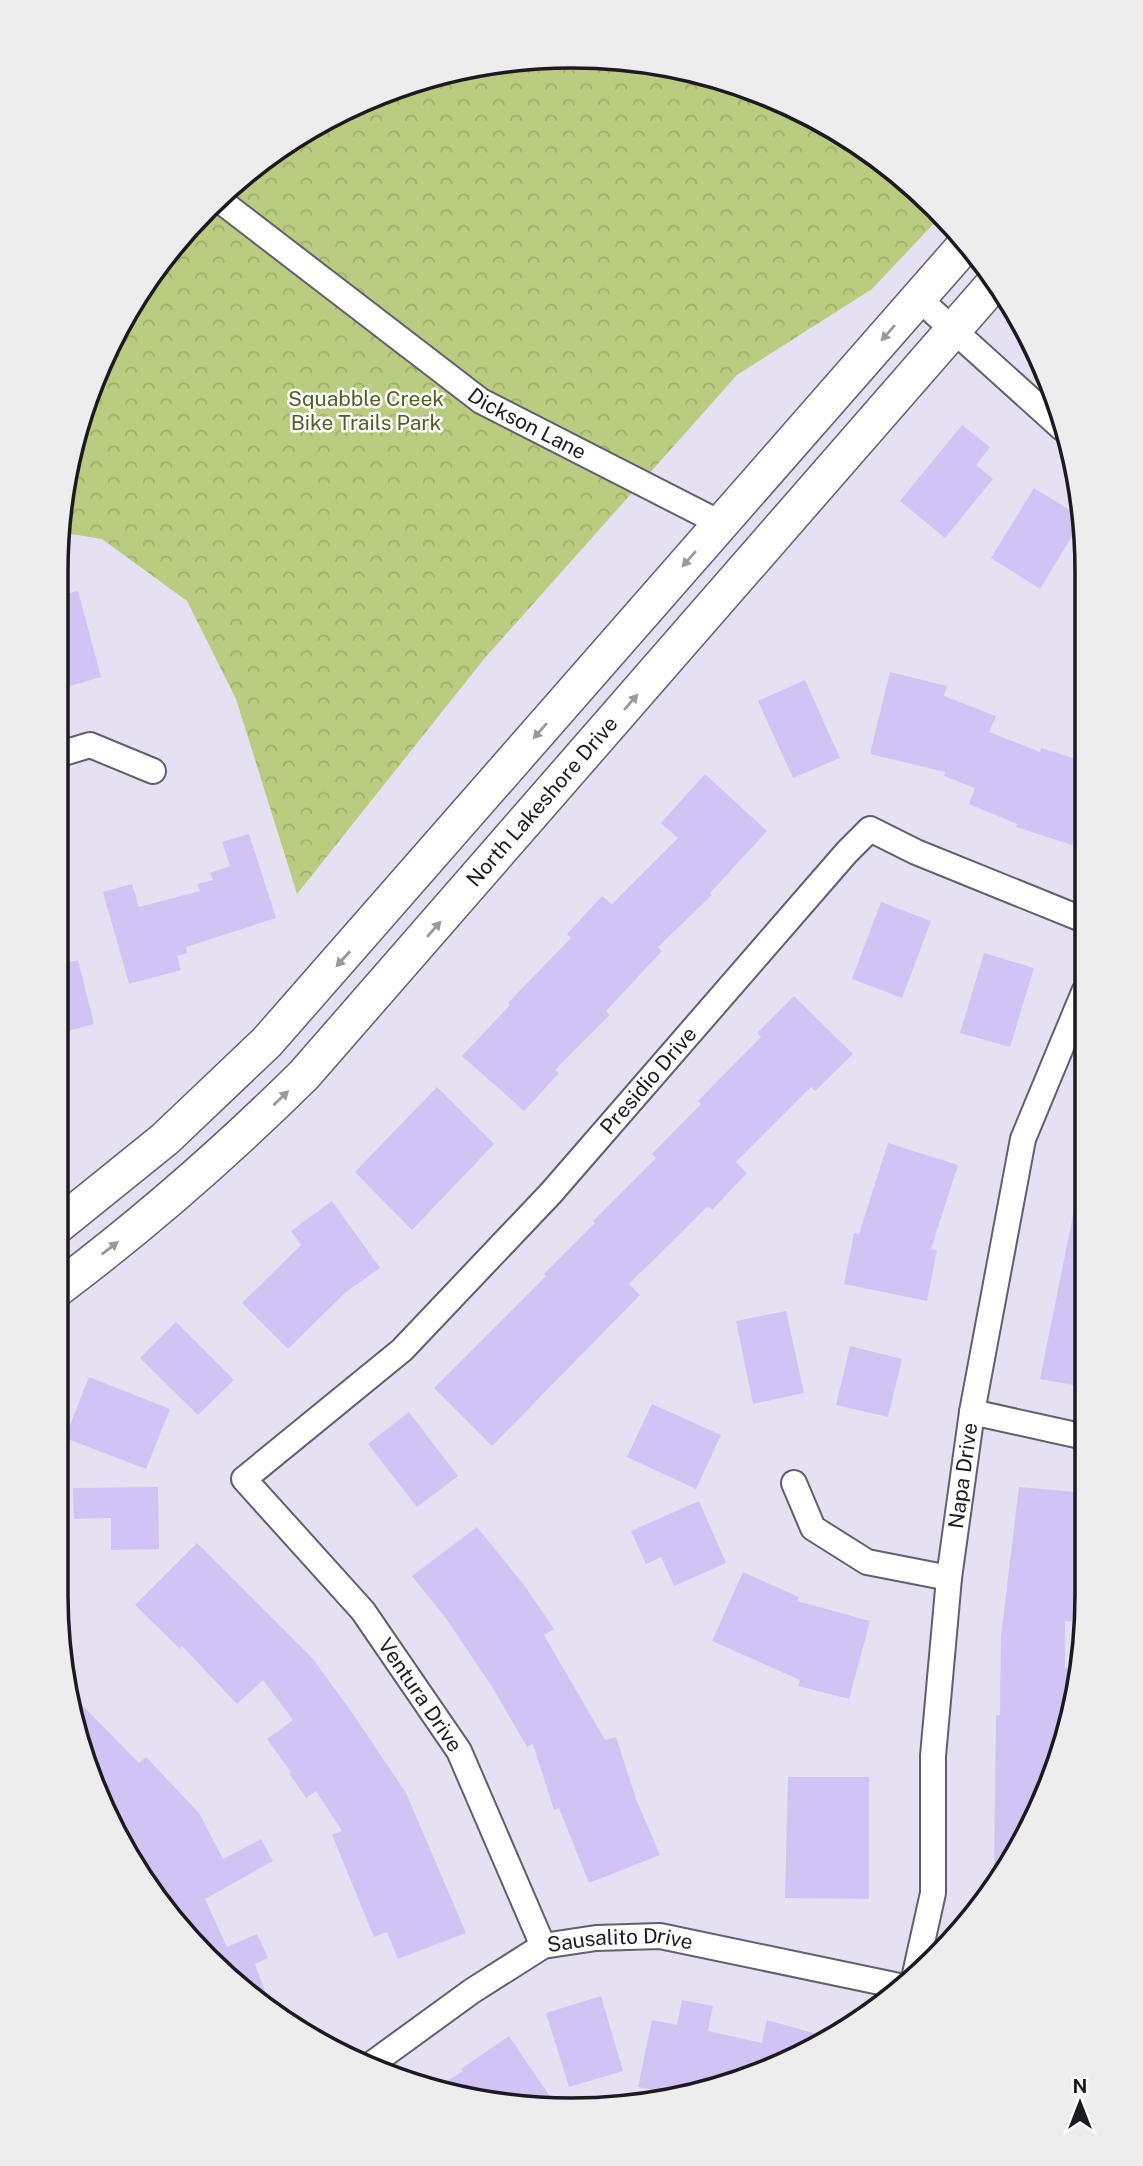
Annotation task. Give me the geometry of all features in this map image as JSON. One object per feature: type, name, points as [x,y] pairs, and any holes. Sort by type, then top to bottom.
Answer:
[{"type":"main road","points":[[68,1217],[165,1139],[267,1042],[346,955],[959,251]]},
{"type":"main road","name":"North Lakeshore Drive","points":[[68,1281],[146,1220],[248,1130],[304,1075],[989,290]]},
{"type":"main road","points":[[720,523],[758,556]]},
{"type":"street","name":"Dickson Lane","points":[[227,206],[481,401],[720,523]]},
{"type":"street","points":[[918,298],[1051,419]]},
{"type":"street","points":[[68,752],[90,746],[153,771]]},
{"type":"street","name":"Presidio Drive","points":[[244,1479],[402,1350],[551,1193],[846,852],[870,829],[916,852],[1075,916]]},
{"type":"street","name":"Napa Drive","points":[[919,1958],[933,1893],[933,1756],[949,1578],[972,1412],[1023,1139],[1075,1014]]},
{"type":"street","points":[[972,1412],[1075,1435]]},
{"type":"street","name":"Ventura Drive","points":[[244,1479],[363,1611],[459,1751],[543,1946]]},
{"type":"street","points":[[794,1483],[813,1528],[867,1562],[949,1578]]},
{"type":"street","name":"Sausalito Drive","points":[[379,2059],[472,1991],[543,1946],[596,1938],[660,1936],[890,1984]]},
{"type":"green space","name":"Squabble Creek Bike Trails Park","points":[[539,69],[604,69],[702,85],[764,107],[823,136],[878,172],[934,223],[872,289],[737,375],[484,659],[297,894],[236,699],[187,601],[102,539],[70,534],[78,473],[85,441],[107,379],[120,349],[153,292],[193,240],[265,172],[349,120],[410,95],[473,78]]},
{"type":"building","points":[[962,425],[990,447],[976,465],[993,479],[945,538],[900,501]]},
{"type":"building","points":[[1034,488],[1071,510],[1073,534],[1040,589],[991,558]]},
{"type":"building","points":[[78,591],[101,677],[70,686],[68,678],[68,593]]},
{"type":"building","points":[[890,672],[947,686],[944,696],[996,716],[989,732],[1040,752],[1041,748],[1075,759],[1075,835],[1072,845],[1016,827],[1017,824],[969,804],[975,788],[944,776],[945,772],[870,754]]},
{"type":"building","points":[[805,680],[840,758],[793,778],[758,701]]},
{"type":"building","points":[[705,774],[767,831],[710,893],[712,895],[658,947],[662,951],[606,1011],[610,1015],[555,1070],[559,1073],[524,1111],[462,1056],[510,1005],[508,1003],[571,938],[567,934],[602,896],[612,904],[678,838],[661,823]]},
{"type":"building","points":[[249,834],[276,918],[186,947],[187,953],[177,956],[181,970],[129,984],[103,892],[132,884],[139,907],[200,891],[197,884],[213,880],[210,873],[230,866],[222,842]]},
{"type":"building","points":[[881,902],[931,921],[902,998],[852,979]]},
{"type":"building","points":[[984,953],[1034,968],[1010,1047],[960,1033]]},
{"type":"building","points":[[78,960],[94,1024],[68,1031],[68,963]]},
{"type":"building","points":[[794,996],[853,1054],[815,1091],[811,1087],[736,1162],[747,1173],[712,1210],[708,1206],[629,1284],[640,1295],[492,1446],[434,1388],[546,1276],[544,1274],[595,1223],[593,1221],[656,1158],[652,1154],[701,1104],[698,1101],[761,1037],[757,1033]]},
{"type":"building","points":[[437,1087],[494,1144],[412,1230],[355,1172]]},
{"type":"building","points":[[888,1143],[958,1165],[931,1249],[937,1250],[927,1301],[844,1284],[854,1233],[859,1234]]},
{"type":"building","points":[[332,1201],[380,1268],[346,1292],[288,1349],[242,1303],[301,1245],[291,1231]]},
{"type":"building","points":[[1074,1210],[1075,1210],[1075,1385],[1040,1379]]},
{"type":"building","points":[[786,1311],[804,1393],[753,1404],[736,1321]]},
{"type":"building","points":[[176,1322],[234,1380],[198,1415],[140,1358]]},
{"type":"building","points":[[850,1346],[902,1359],[888,1417],[836,1405]]},
{"type":"building","points":[[89,1377],[170,1409],[146,1469],[68,1439],[68,1430]]},
{"type":"building","points":[[652,1404],[721,1435],[696,1489],[627,1457]]},
{"type":"building","points":[[409,1412],[458,1476],[417,1507],[368,1444]]},
{"type":"building","points":[[158,1487],[159,1549],[111,1550],[111,1518],[74,1519],[73,1488]]},
{"type":"building","points":[[1019,1487],[1075,1492],[1074,1622],[1065,1621],[1065,1668],[1069,1668],[1065,1693],[1058,1725],[1036,1787],[1023,1817],[994,1867],[996,1715],[1000,1715],[1001,1636]]},
{"type":"building","points":[[699,1501],[726,1563],[674,1586],[661,1557],[646,1564],[631,1531]]},
{"type":"building","points":[[477,1527],[524,1585],[554,1629],[544,1635],[605,1740],[616,1737],[636,1799],[660,1855],[589,1883],[559,1808],[554,1810],[533,1744],[527,1747],[491,1685],[445,1617],[412,1576]]},
{"type":"building","points":[[197,1543],[313,1659],[353,1714],[406,1793],[466,1933],[398,1959],[387,1932],[374,1937],[332,1835],[342,1831],[316,1791],[306,1798],[267,1739],[293,1720],[263,1680],[237,1704],[182,1646],[180,1649],[135,1605]]},
{"type":"building","points":[[743,1572],[799,1597],[797,1601],[870,1621],[849,1699],[798,1686],[800,1680],[712,1641]]},
{"type":"building","points":[[80,1703],[139,1763],[146,1757],[199,1813],[223,1859],[261,1839],[273,1861],[205,1899],[227,1947],[257,1934],[268,1958],[255,1964],[266,1995],[193,1926],[153,1874],[120,1817],[107,1787]]},
{"type":"building","points":[[788,1777],[869,1777],[869,1899],[785,1898]]},
{"type":"building","points":[[601,1996],[623,2071],[569,2087],[546,2013]]},
{"type":"building","points":[[682,2000],[713,2006],[708,2031],[762,2043],[767,2020],[816,2034],[764,2059],[702,2081],[655,2090],[638,2087],[652,2020],[677,2025]]},
{"type":"building","points":[[509,2036],[551,2097],[506,2093],[445,2082],[463,2071],[461,2069]]}]
